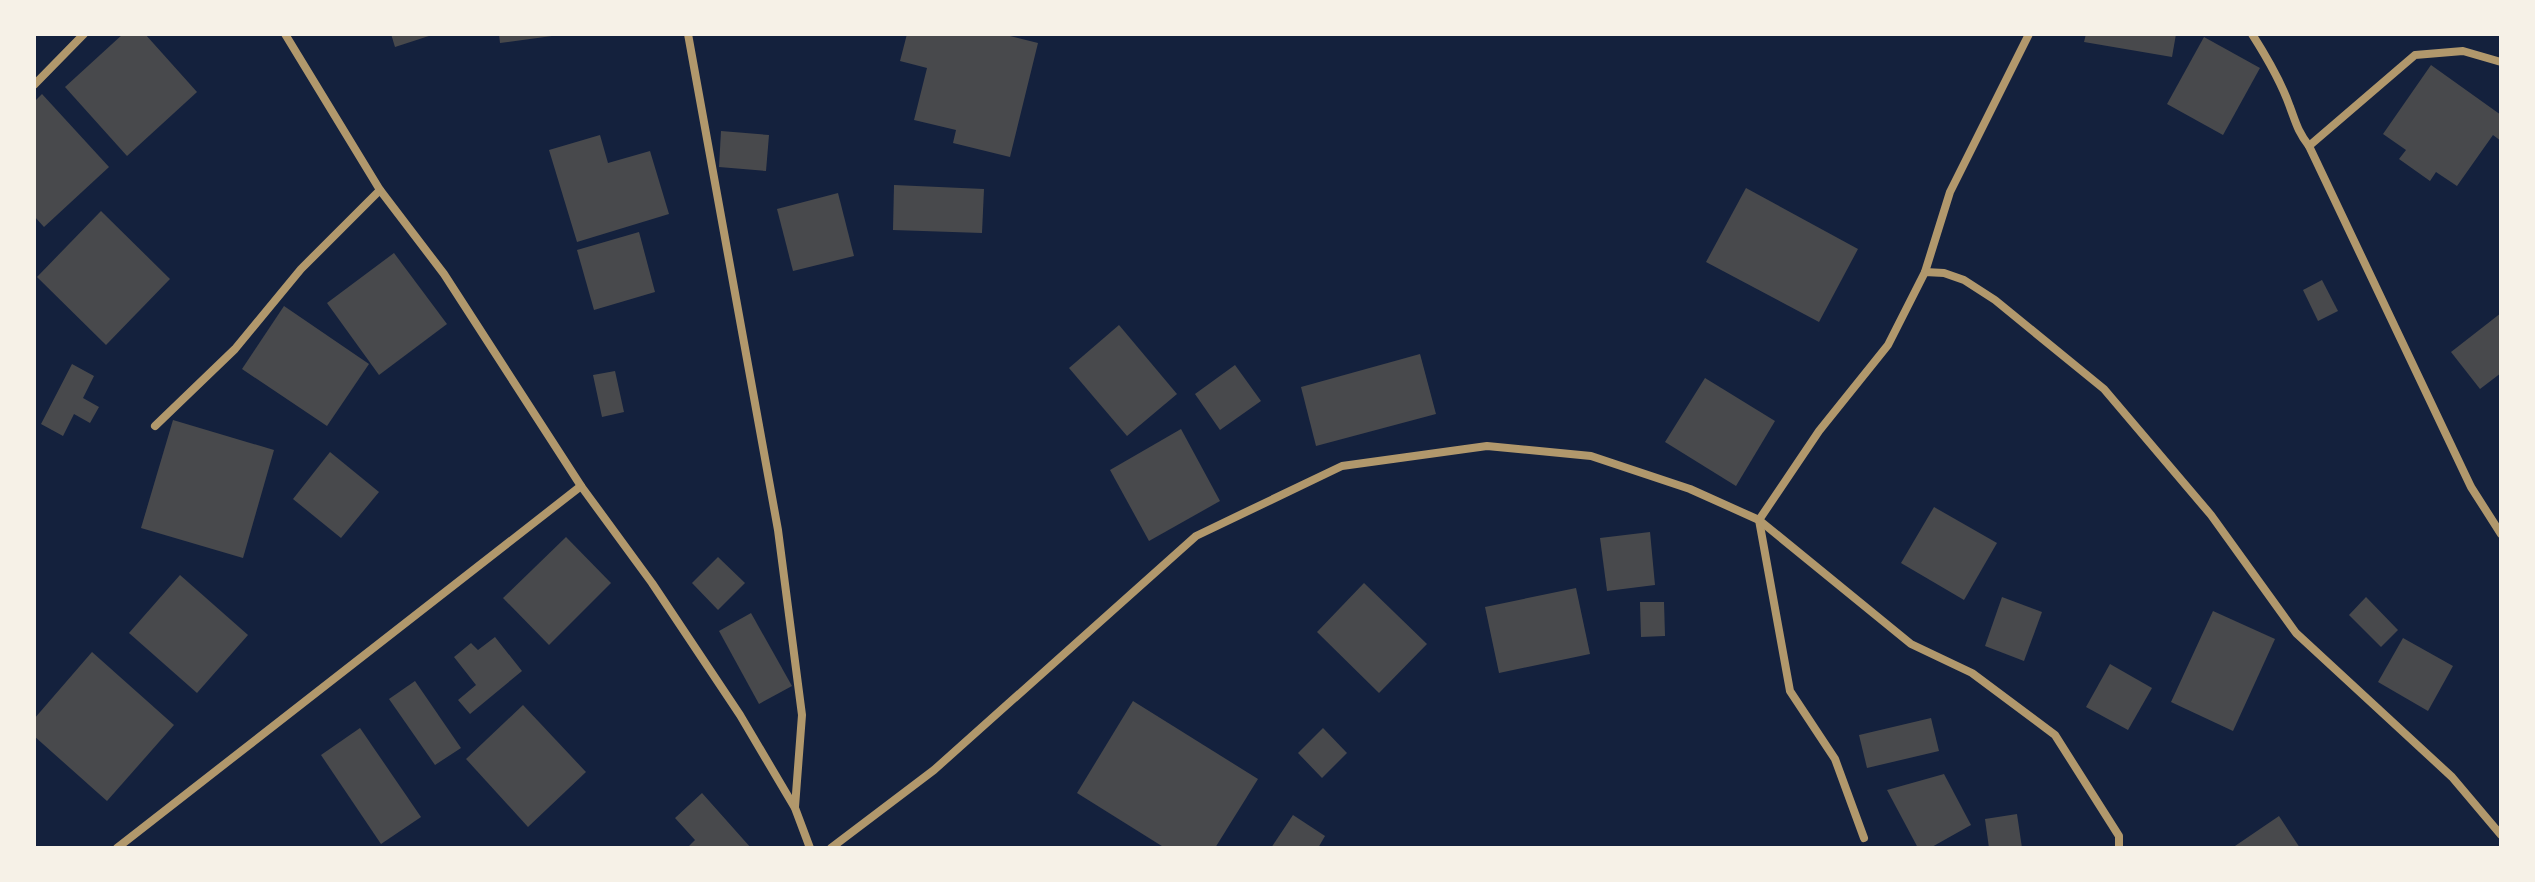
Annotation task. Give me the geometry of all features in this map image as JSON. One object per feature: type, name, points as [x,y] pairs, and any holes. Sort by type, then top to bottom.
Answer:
[{"type":"street","points":[[34,85],[84,34]]},
{"type":"street","points":[[285,34],[380,190],[444,274],[581,486],[740,715],[795,808],[810,848]]},
{"type":"street","points":[[688,34],[778,530],[802,715],[795,808]]},
{"type":"street","points":[[1864,838],[1835,759],[1790,691],[1759,520],[1819,431],[1888,345],[1925,272],[1950,192],[2029,34]]},
{"type":"street","points":[[2252,34],[2290,107],[2295,128],[2309,146],[2471,487],[2501,534]]},
{"type":"street","points":[[2309,146],[2415,55],[2463,51],[2501,62]]},
{"type":"street","points":[[155,426],[235,349],[301,269],[380,190]]},
{"type":"street","points":[[1925,272],[1944,273],[1964,280],[1995,300],[2104,389],[2211,515],[2296,633],[2452,777],[2501,835]]},
{"type":"street","points":[[831,848],[934,770],[1196,536],[1342,466],[1487,446],[1591,456],[1690,489],[1759,520],[1911,644],[1972,673],[2055,735],[2119,836],[2119,848]]},
{"type":"street","points":[[117,848],[581,486]]},
{"type":"building","points":[[123,34],[145,34],[197,92],[127,156],[65,87]]},
{"type":"building","points":[[391,34],[432,34],[432,35],[395,47]]},
{"type":"building","points":[[499,34],[552,34],[552,36],[500,43]]},
{"type":"building","points":[[907,34],[1002,34],[1038,43],[1010,157],[953,143],[956,130],[914,120],[927,68],[900,61]]},
{"type":"building","points":[[2086,34],[2176,34],[2172,57],[2084,42]]},
{"type":"building","points":[[2204,37],[2260,68],[2223,135],[2167,104]]},
{"type":"building","points":[[2431,65],[2501,115],[2501,141],[2493,135],[2457,186],[2436,172],[2430,181],[2399,159],[2406,150],[2383,134]]},
{"type":"building","points":[[42,94],[109,167],[44,227],[34,216],[34,102]]},
{"type":"building","points":[[721,131],[769,135],[766,171],[719,167]]},
{"type":"building","points":[[600,135],[608,163],[650,151],[669,214],[577,242],[549,150]]},
{"type":"building","points":[[894,185],[984,189],[982,233],[893,230]]},
{"type":"building","points":[[1746,188],[1858,249],[1819,322],[1706,262]]},
{"type":"building","points":[[838,193],[854,256],[793,271],[777,209]]},
{"type":"building","points":[[101,211],[170,279],[106,345],[37,277]]},
{"type":"building","points":[[639,232],[655,292],[594,310],[577,250]]},
{"type":"building","points":[[394,253],[447,324],[379,375],[327,303]]},
{"type":"building","points":[[2322,280],[2338,311],[2318,321],[2303,290]]},
{"type":"building","points":[[284,306],[369,364],[327,426],[242,369]]},
{"type":"building","points":[[2501,313],[2501,373],[2480,389],[2451,352]]},
{"type":"building","points":[[1119,325],[1177,394],[1127,436],[1069,368]]},
{"type":"building","points":[[1420,354],[1436,414],[1316,446],[1301,387]]},
{"type":"building","points":[[72,364],[94,376],[83,398],[99,407],[90,423],[74,414],[63,436],[41,424]]},
{"type":"building","points":[[1235,365],[1261,401],[1220,430],[1195,394]]},
{"type":"building","points":[[615,371],[624,412],[602,417],[593,375]]},
{"type":"building","points":[[1705,378],[1775,421],[1736,486],[1665,442]]},
{"type":"building","points":[[173,420],[274,450],[243,558],[141,528]]},
{"type":"building","points":[[1181,429],[1220,501],[1149,541],[1110,470]]},
{"type":"building","points":[[330,452],[379,492],[341,538],[293,499]]},
{"type":"building","points":[[1934,507],[1997,543],[1964,600],[1901,563]]},
{"type":"building","points":[[1650,532],[1655,585],[1607,591],[1600,538]]},
{"type":"building","points":[[566,537],[611,583],[549,645],[503,598]]},
{"type":"building","points":[[718,557],[745,583],[718,610],[692,583]]},
{"type":"building","points":[[180,575],[248,635],[197,693],[129,633]]},
{"type":"building","points":[[1364,583],[1427,644],[1379,693],[1317,632]]},
{"type":"building","points":[[1576,588],[1590,654],[1499,673],[1485,607]]},
{"type":"building","points":[[2002,597],[2042,612],[2024,661],[1985,646]]},
{"type":"building","points":[[2366,597],[2398,630],[2381,647],[2349,615]]},
{"type":"building","points":[[1640,602],[1664,602],[1665,636],[1641,637]]},
{"type":"building","points":[[2213,611],[2275,639],[2233,731],[2171,702]]},
{"type":"building","points":[[751,613],[792,686],[759,704],[719,631]]},
{"type":"building","points":[[495,637],[522,671],[470,714],[458,700],[476,685],[454,657],[471,643],[478,650]]},
{"type":"building","points":[[2403,638],[2453,666],[2428,711],[2378,682]]},
{"type":"building","points":[[92,652],[174,725],[107,801],[34,736],[34,719]]},
{"type":"building","points":[[2110,664],[2152,688],[2128,730],[2086,707]]},
{"type":"building","points":[[415,681],[461,748],[435,765],[389,699]]},
{"type":"building","points":[[1133,701],[1258,779],[1215,848],[1165,848],[1077,793]]},
{"type":"building","points":[[523,705],[586,772],[528,827],[466,759]]},
{"type":"building","points":[[1931,718],[1939,751],[1867,768],[1859,735]]},
{"type":"building","points":[[360,728],[421,817],[381,844],[321,755]]},
{"type":"building","points":[[1323,728],[1347,753],[1322,778],[1298,753]]},
{"type":"building","points":[[1944,774],[1971,825],[1930,848],[1918,848],[1887,790]]},
{"type":"building","points":[[702,793],[751,848],[687,848],[695,840],[675,818]]},
{"type":"building","points":[[2017,814],[2022,848],[1989,848],[1985,819]]},
{"type":"building","points":[[1293,815],[1325,836],[1318,848],[1271,848]]},
{"type":"building","points":[[2279,816],[2300,848],[2232,848]]}]
